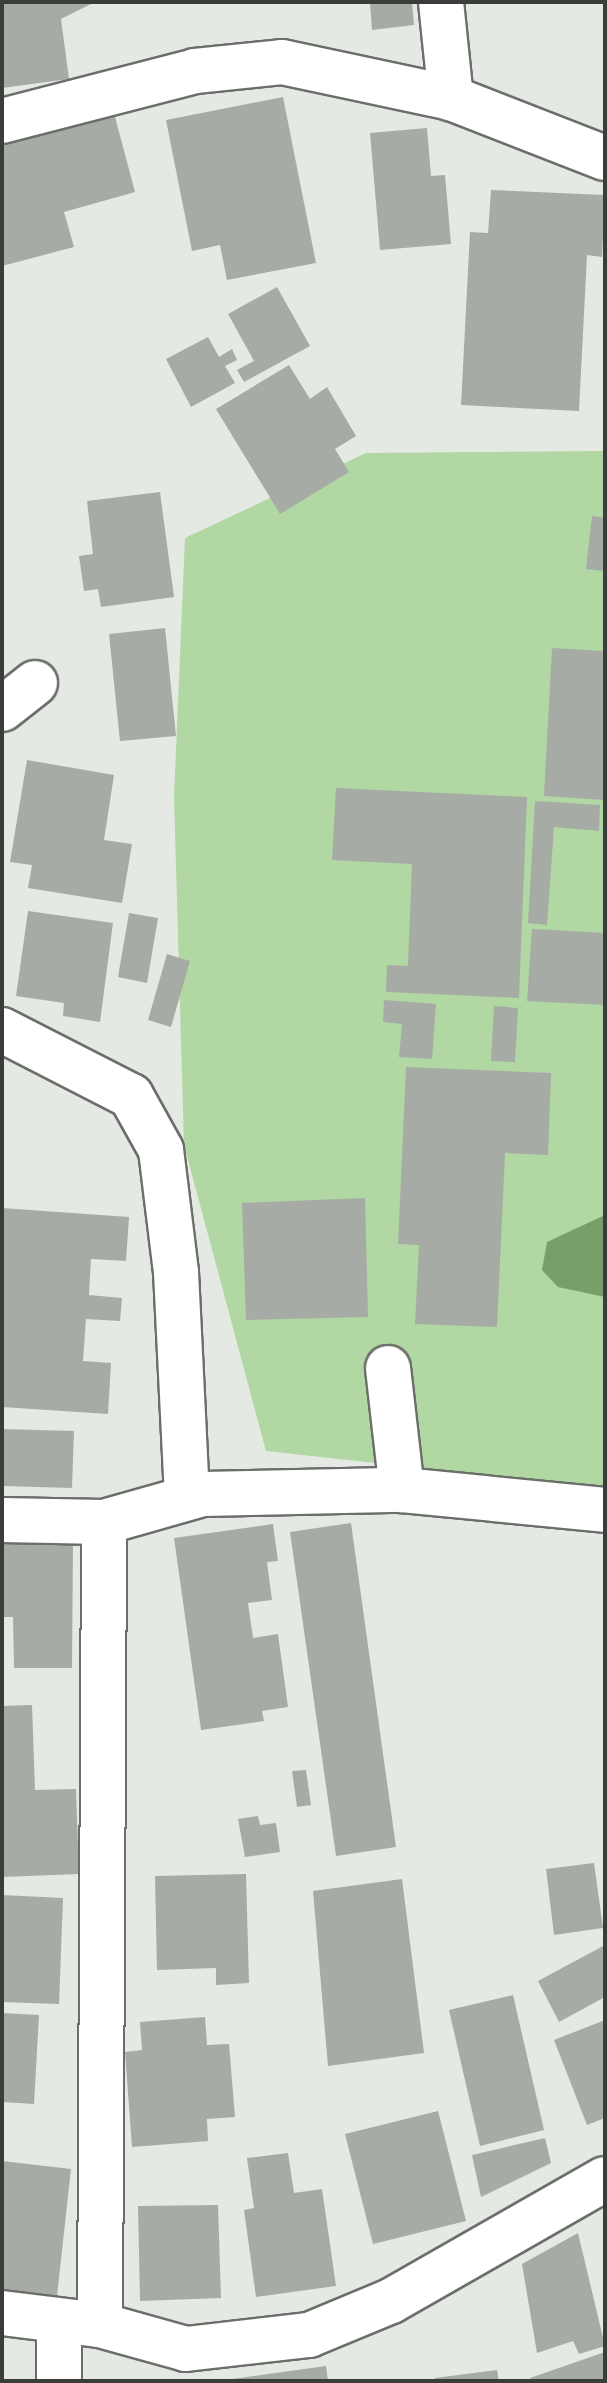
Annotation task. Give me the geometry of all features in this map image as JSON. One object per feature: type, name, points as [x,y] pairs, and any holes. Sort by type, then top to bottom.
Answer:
[{"type":"street","points":[[441,2],[451,98]]},
{"type":"street","points":[[2,121],[195,71],[282,62],[451,98],[605,158]]},
{"type":"street","points":[[2,1030],[131,1096],[161,1150],[176,1272],[187,1498]]},
{"type":"street","points":[[388,1368],[402,1490]]},
{"type":"street","points":[[2,1520],[104,1522],[187,1498],[402,1490],[605,1510]]},
{"type":"street","points":[[59,2381],[80,2325],[104,1522]]},
{"type":"street","points":[[2,2313],[80,2325],[186,2349],[309,2335],[391,2301],[605,2179]]},
{"type":"shaded area","points":[[605,451],[605,1488],[266,1451],[184,1145],[174,797],[185,538],[366,453]]},
{"type":"shaded area","points":[[605,1215],[605,1297],[558,1287],[542,1270],[547,1242]]},
{"type":"building","points":[[2,2],[95,2],[61,19],[69,79],[2,88]]},
{"type":"building","points":[[370,2],[412,2],[414,25],[372,30]]},
{"type":"building","points":[[283,97],[316,263],[227,280],[220,245],[192,251],[166,120]]},
{"type":"building","points":[[114,113],[135,192],[64,212],[74,247],[2,266],[2,144]]},
{"type":"building","points":[[427,128],[431,176],[445,175],[451,244],[380,250],[370,133]]},
{"type":"building","points":[[491,190],[605,195],[602,257],[587,255],[579,411],[461,405],[470,232],[488,233]]},
{"type":"building","points":[[277,287],[310,346],[244,382],[237,370],[254,361],[228,314]]},
{"type":"building","points":[[208,337],[219,357],[232,349],[237,360],[225,366],[235,383],[191,407],[166,359]]},
{"type":"building","points":[[289,365],[310,399],[327,387],[356,436],[335,449],[349,472],[280,514],[216,409]]},
{"type":"building","points":[[160,492],[174,597],[101,607],[98,589],[84,591],[79,556],[93,554],[87,501]]},
{"type":"building","points":[[592,516],[605,518],[605,571],[586,569]]},
{"type":"building","points":[[165,628],[176,736],[120,741],[109,634]]},
{"type":"building","points":[[552,648],[605,651],[605,800],[544,796]]},
{"type":"building","points":[[27,760],[114,775],[104,840],[132,844],[122,903],[28,888],[32,865],[10,862]]},
{"type":"building","points":[[336,788],[527,797],[519,998],[386,992],[387,965],[408,966],[412,864],[332,860]]},
{"type":"building","points":[[535,801],[600,805],[599,831],[554,827],[547,925],[528,923]]},
{"type":"building","points":[[28,911],[113,923],[100,1022],[63,1016],[64,1003],[16,996]]},
{"type":"building","points":[[129,913],[158,918],[147,983],[118,977]]},
{"type":"building","points":[[532,929],[605,933],[605,1005],[527,1001]]},
{"type":"building","points":[[167,954],[190,961],[171,1027],[148,1020]]},
{"type":"building","points":[[384,1000],[436,1004],[432,1059],[399,1057],[402,1024],[383,1022]]},
{"type":"building","points":[[494,1006],[518,1008],[515,1062],[491,1061]]},
{"type":"building","points":[[406,1067],[551,1073],[548,1155],[505,1153],[497,1327],[415,1324],[419,1245],[398,1244]]},
{"type":"building","points":[[365,1198],[368,1317],[246,1320],[242,1203]]},
{"type":"building","points":[[2,1208],[129,1217],[126,1261],[91,1259],[89,1295],[122,1298],[120,1321],[86,1319],[83,1361],[111,1363],[108,1414],[2,1407]]},
{"type":"building","points":[[2,1429],[74,1431],[72,1488],[2,1486]]},
{"type":"building","points":[[351,1523],[396,1847],[336,1856],[290,1532]]},
{"type":"building","points":[[273,1524],[278,1561],[267,1562],[272,1600],[248,1603],[253,1638],[278,1634],[288,1707],[262,1711],[264,1721],[201,1730],[174,1538]]},
{"type":"building","points":[[2,1543],[73,1543],[72,1668],[14,1668],[13,1617],[2,1617]]},
{"type":"building","points":[[32,1705],[35,1790],[76,1789],[79,1874],[2,1877],[2,1706]]},
{"type":"building","points":[[306,1770],[311,1805],[297,1807],[292,1771]]},
{"type":"building","points":[[258,1816],[260,1825],[276,1823],[280,1852],[245,1857],[238,1819]]},
{"type":"building","points":[[594,1863],[603,1928],[554,1935],[546,1869]]},
{"type":"building","points":[[246,1874],[249,1983],[216,1985],[216,1968],[157,1970],[155,1876]]},
{"type":"building","points":[[402,1879],[424,2053],[328,2066],[313,1891]]},
{"type":"building","points":[[2,1895],[63,1898],[59,2004],[2,2002]]},
{"type":"building","points":[[605,1945],[605,1997],[559,2022],[538,1981]]},
{"type":"building","points":[[513,1995],[544,2130],[480,2146],[449,2010]]},
{"type":"building","points":[[2,2013],[39,2015],[34,2104],[2,2102]]},
{"type":"building","points":[[205,2017],[207,2045],[229,2044],[235,2117],[207,2119],[208,2141],[132,2147],[125,2052],[142,2050],[140,2022]]},
{"type":"building","points":[[605,2020],[605,2118],[587,2125],[554,2040]]},
{"type":"building","points":[[438,2111],[466,2221],[373,2244],[345,2134]]},
{"type":"building","points":[[545,2138],[551,2163],[481,2197],[472,2155]]},
{"type":"building","points":[[288,2153],[294,2193],[322,2189],[336,2286],[256,2297],[244,2210],[254,2208],[247,2158]]},
{"type":"building","points":[[2,2161],[71,2169],[57,2296],[2,2296]]},
{"type":"building","points":[[218,2205],[221,2298],[140,2301],[138,2206]]},
{"type":"building","points":[[578,2233],[605,2346],[579,2354],[573,2341],[537,2353],[522,2264]]},
{"type":"building","points":[[605,2352],[605,2381],[531,2381],[530,2378]]},
{"type":"building","points":[[326,2366],[328,2381],[232,2381],[232,2379]]},
{"type":"building","points":[[497,2370],[499,2381],[435,2381],[435,2378]]}]
